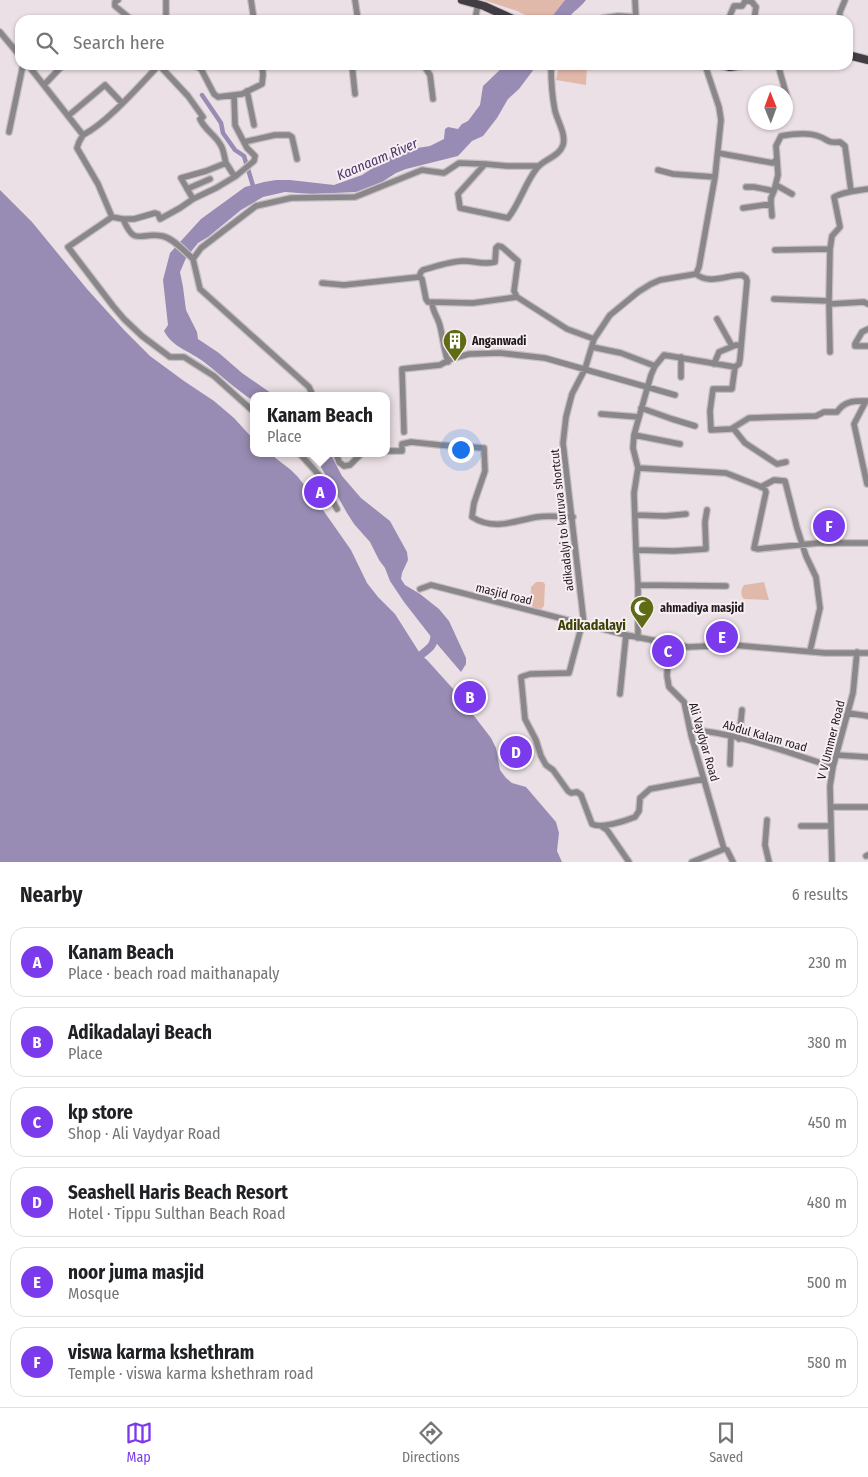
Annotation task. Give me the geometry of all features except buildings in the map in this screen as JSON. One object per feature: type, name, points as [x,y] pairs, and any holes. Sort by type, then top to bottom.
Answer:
[{"type":"main road","points":[[462,0],[478,4],[503,15]]},
{"type":"main road","points":[[853,56],[868,60]]},
{"type":"street","points":[[118,0],[115,2],[115,6],[126,15]]},
{"type":"street","points":[[166,0],[166,15]]},
{"type":"street","points":[[251,0],[253,15]]},
{"type":"street","points":[[355,0],[357,15]]},
{"type":"street","points":[[635,0],[636,15]]},
{"type":"street","points":[[730,15],[734,6],[742,6],[746,0],[752,2],[756,7],[755,15]]},
{"type":"street","points":[[840,15],[845,0]]},
{"type":"street","points":[[476,15],[478,4]]},
{"type":"street","points":[[0,32],[15,50]]},
{"type":"street","points":[[9,132],[22,70]]},
{"type":"street","points":[[32,70],[83,135]]},
{"type":"street","points":[[44,85],[58,70]]},
{"type":"street","points":[[112,217],[98,184],[78,148],[79,142],[83,135],[99,124],[122,103],[154,70]]},
{"type":"street","points":[[164,70],[188,96],[203,117],[200,121],[220,143],[226,163],[236,176]]},
{"type":"street","points":[[202,70],[214,94],[218,96],[242,94],[262,84],[263,70]]},
{"type":"street","points":[[353,70],[355,94]]},
{"type":"street","points":[[427,70],[430,75],[433,99]]},
{"type":"street","points":[[485,164],[458,194],[460,208],[508,218],[515,209],[522,192],[538,166],[556,154],[563,146],[563,136],[555,112],[551,70]]},
{"type":"street","points":[[696,274],[699,267],[715,177],[721,120],[719,107],[707,70]]},
{"type":"street","points":[[779,70],[784,85]]},
{"type":"street","points":[[68,116],[105,85],[122,103]]},
{"type":"street","points":[[247,91],[254,125]]},
{"type":"street","points":[[234,95],[235,125],[247,148],[255,156],[254,161],[236,176],[160,219],[158,214],[155,213],[134,219],[112,217],[68,247],[119,312],[142,336],[170,357],[184,357],[214,376],[250,408]]},
{"type":"street","points":[[772,216],[771,198],[778,175],[776,146],[781,136],[810,134],[818,136],[829,143],[840,142],[845,146],[851,191]]},
{"type":"street","points":[[244,142],[275,135],[289,135],[292,137],[297,160]]},
{"type":"street","points":[[718,153],[773,163],[777,159]]},
{"type":"street","points":[[193,199],[181,178],[226,163]]},
{"type":"street","points":[[192,258],[201,248],[256,206],[291,198],[355,197],[422,170],[444,172],[459,163],[538,166]]},
{"type":"street","points":[[658,170],[673,174],[715,177]]},
{"type":"street","points":[[206,171],[215,188]]},
{"type":"street","points":[[187,189],[210,179]]},
{"type":"street","points":[[746,187],[775,188],[792,194]]},
{"type":"street","points":[[830,352],[830,248],[832,236],[840,227],[834,197],[851,191],[868,189]]},
{"type":"street","points":[[743,208],[771,204]]},
{"type":"street","points":[[123,219],[129,232],[136,236],[162,236],[171,240],[192,258],[200,289],[309,387],[311,392]]},
{"type":"street","points":[[419,277],[420,272],[423,270],[452,262],[495,262],[496,248],[498,246],[502,247],[518,262],[514,291],[517,297],[567,329],[594,338]]},
{"type":"street","points":[[775,250],[830,248]]},
{"type":"street","name":"adikadalyi to kuruva shortcut","points":[[584,624],[564,443],[566,416],[572,394],[585,368],[594,338],[610,315],[638,292],[660,280],[696,274],[706,279],[742,275],[747,281],[741,346]]},
{"type":"street","points":[[419,277],[423,283],[428,302],[473,303],[517,297]]},
{"type":"street","points":[[322,283],[344,284],[419,277]]},
{"type":"street","points":[[774,299],[864,302],[868,304]]},
{"type":"street","points":[[432,302],[448,362]]},
{"type":"street","points":[[717,319],[732,346]]},
{"type":"street","points":[[868,329],[862,332],[854,344],[855,346],[868,346]]},
{"type":"street","points":[[714,364],[719,352],[732,346],[741,346],[739,364],[735,367],[732,389],[713,389],[709,425],[712,431],[733,428],[749,418],[816,416],[824,412],[836,412],[847,402],[867,401]]},
{"type":"street","points":[[592,347],[621,353],[654,366]]},
{"type":"street","points":[[404,432],[402,369],[440,365],[451,359],[469,354],[500,353],[545,358],[675,395]]},
{"type":"street","points":[[638,638],[634,493],[638,468],[632,448],[638,417],[654,366],[664,355],[735,367]]},
{"type":"street","points":[[681,357],[681,377]]},
{"type":"street","points":[[867,401],[854,424],[868,484]]},
{"type":"street","points":[[641,408],[672,420],[695,426]]},
{"type":"street","points":[[600,414],[638,417]]},
{"type":"street","points":[[733,428],[745,443],[777,464],[786,462]]},
{"type":"street","points":[[634,435],[680,444]]},
{"type":"street","points":[[390,451],[402,451],[402,444],[410,442],[484,448],[485,471],[474,503],[472,517],[481,523],[500,525],[539,517],[573,517]]},
{"type":"street","points":[[303,457],[319,475],[337,509]]},
{"type":"street","points":[[337,457],[339,462],[344,466],[350,465],[358,457]]},
{"type":"street","points":[[638,468],[726,473],[764,488],[766,492],[754,548],[758,550],[802,544],[868,543]]},
{"type":"street","points":[[761,487],[774,480],[785,481],[802,544],[816,577],[820,608],[810,652]]},
{"type":"street","points":[[636,550],[674,551],[706,549],[705,522],[707,510]]},
{"type":"street","points":[[635,515],[665,516],[686,514]]},
{"type":"street","name":"masjid road","points":[[420,588],[431,585],[638,638],[688,647],[733,645],[810,652],[868,653]]},
{"type":"street","points":[[638,585],[726,586]]},
{"type":"street","points":[[584,624],[581,628],[569,673],[530,674],[521,678],[524,719],[536,740],[541,756],[568,791],[571,793],[577,792],[581,795],[592,824],[601,826],[635,817],[639,811],[640,798],[650,789],[704,779]]},
{"type":"street","points":[[621,691],[626,635]]},
{"type":"street","name":"Ali Vaydyar Road","points":[[669,643],[668,687],[684,702],[690,730],[724,849],[733,862]]},
{"type":"street","name":"V V Ummer Road","points":[[832,862],[830,786],[832,767],[853,693],[857,652]]},
{"type":"street","points":[[739,739],[742,710]]},
{"type":"street","points":[[848,713],[868,716]]},
{"type":"street","name":"Abdul Kalam road","points":[[690,730],[708,731],[765,745],[832,767]]},
{"type":"street","points":[[730,764],[731,737]]},
{"type":"street","points":[[836,755],[868,757]]},
{"type":"street","points":[[830,807],[868,807]]},
{"type":"street","points":[[767,820],[766,845],[769,862]]},
{"type":"street","points":[[601,826],[607,830],[629,862]]},
{"type":"street","points":[[801,826],[831,826]]},
{"type":"street","points":[[692,862],[724,849]]},
{"type":"shaded area","points":[[484,0],[565,0],[553,15],[526,15]]},
{"type":"shaded area","points":[[565,0],[586,0],[571,15],[553,15]]},
{"type":"shaded area","points":[[500,70],[533,70],[519,89],[508,99],[497,118],[483,136],[472,141],[458,156],[406,169],[382,182],[356,192],[312,194],[285,192],[263,197],[241,210],[198,243],[186,258],[180,272],[186,310],[197,332],[198,339],[269,392],[250,392],[250,398],[199,358],[177,345],[168,337],[164,331],[168,325],[163,280],[170,253],[201,219],[245,187],[276,180],[334,185],[362,175],[391,156],[411,149],[430,146],[444,139],[445,129],[448,127],[458,129],[468,121],[480,105],[483,86]]},
{"type":"shaded area","points":[[558,70],[587,70],[586,85],[556,80]]},
{"type":"shaded area","points":[[0,190],[32,222],[87,289],[150,356],[214,401],[234,418],[250,436],[250,457],[274,457],[298,477],[351,550],[367,583],[395,614],[421,655],[455,691],[491,738],[496,748],[500,770],[512,783],[526,787],[556,822],[559,833],[557,851],[562,862],[0,862]]},
{"type":"shaded area","points":[[315,457],[332,457],[342,476],[361,498],[390,521],[407,552],[408,560],[401,579],[405,585],[439,609],[449,621],[466,658],[466,664],[461,672],[404,602],[390,581],[370,542],[347,513]]},
{"type":"shaded area","points":[[536,582],[543,582],[545,584],[544,606],[541,609],[534,608],[530,603],[531,587]]},
{"type":"shaded area","points":[[764,582],[769,600],[744,599],[741,592],[744,585]]},
{"type":"waterway","points":[[202,95],[221,123],[223,133],[235,150],[244,156],[254,189]]},
{"type":"waterway","name":"Kaanaam River","points":[[421,655],[431,646],[435,632]]},
{"type":"place","name":"Anganwadi","points":[[455,362]]},
{"type":"place","name":"Kanam Beach","points":[[320,492]]},
{"type":"place","name":"viswa karma kshethram","points":[[829,526]]},
{"type":"place","name":"ahmadiya masjid","points":[[642,629]]},
{"type":"place","name":"noor juma masjid","points":[[722,637]]},
{"type":"place","name":"kp store","points":[[668,651]]},
{"type":"place","name":"Adikadalayi Beach","points":[[470,697]]},
{"type":"place","name":"Seashell Haris Beach Resort","points":[[516,752]]},
{"type":"district","name":"Adikadalayi","points":[[592,625]]}]
